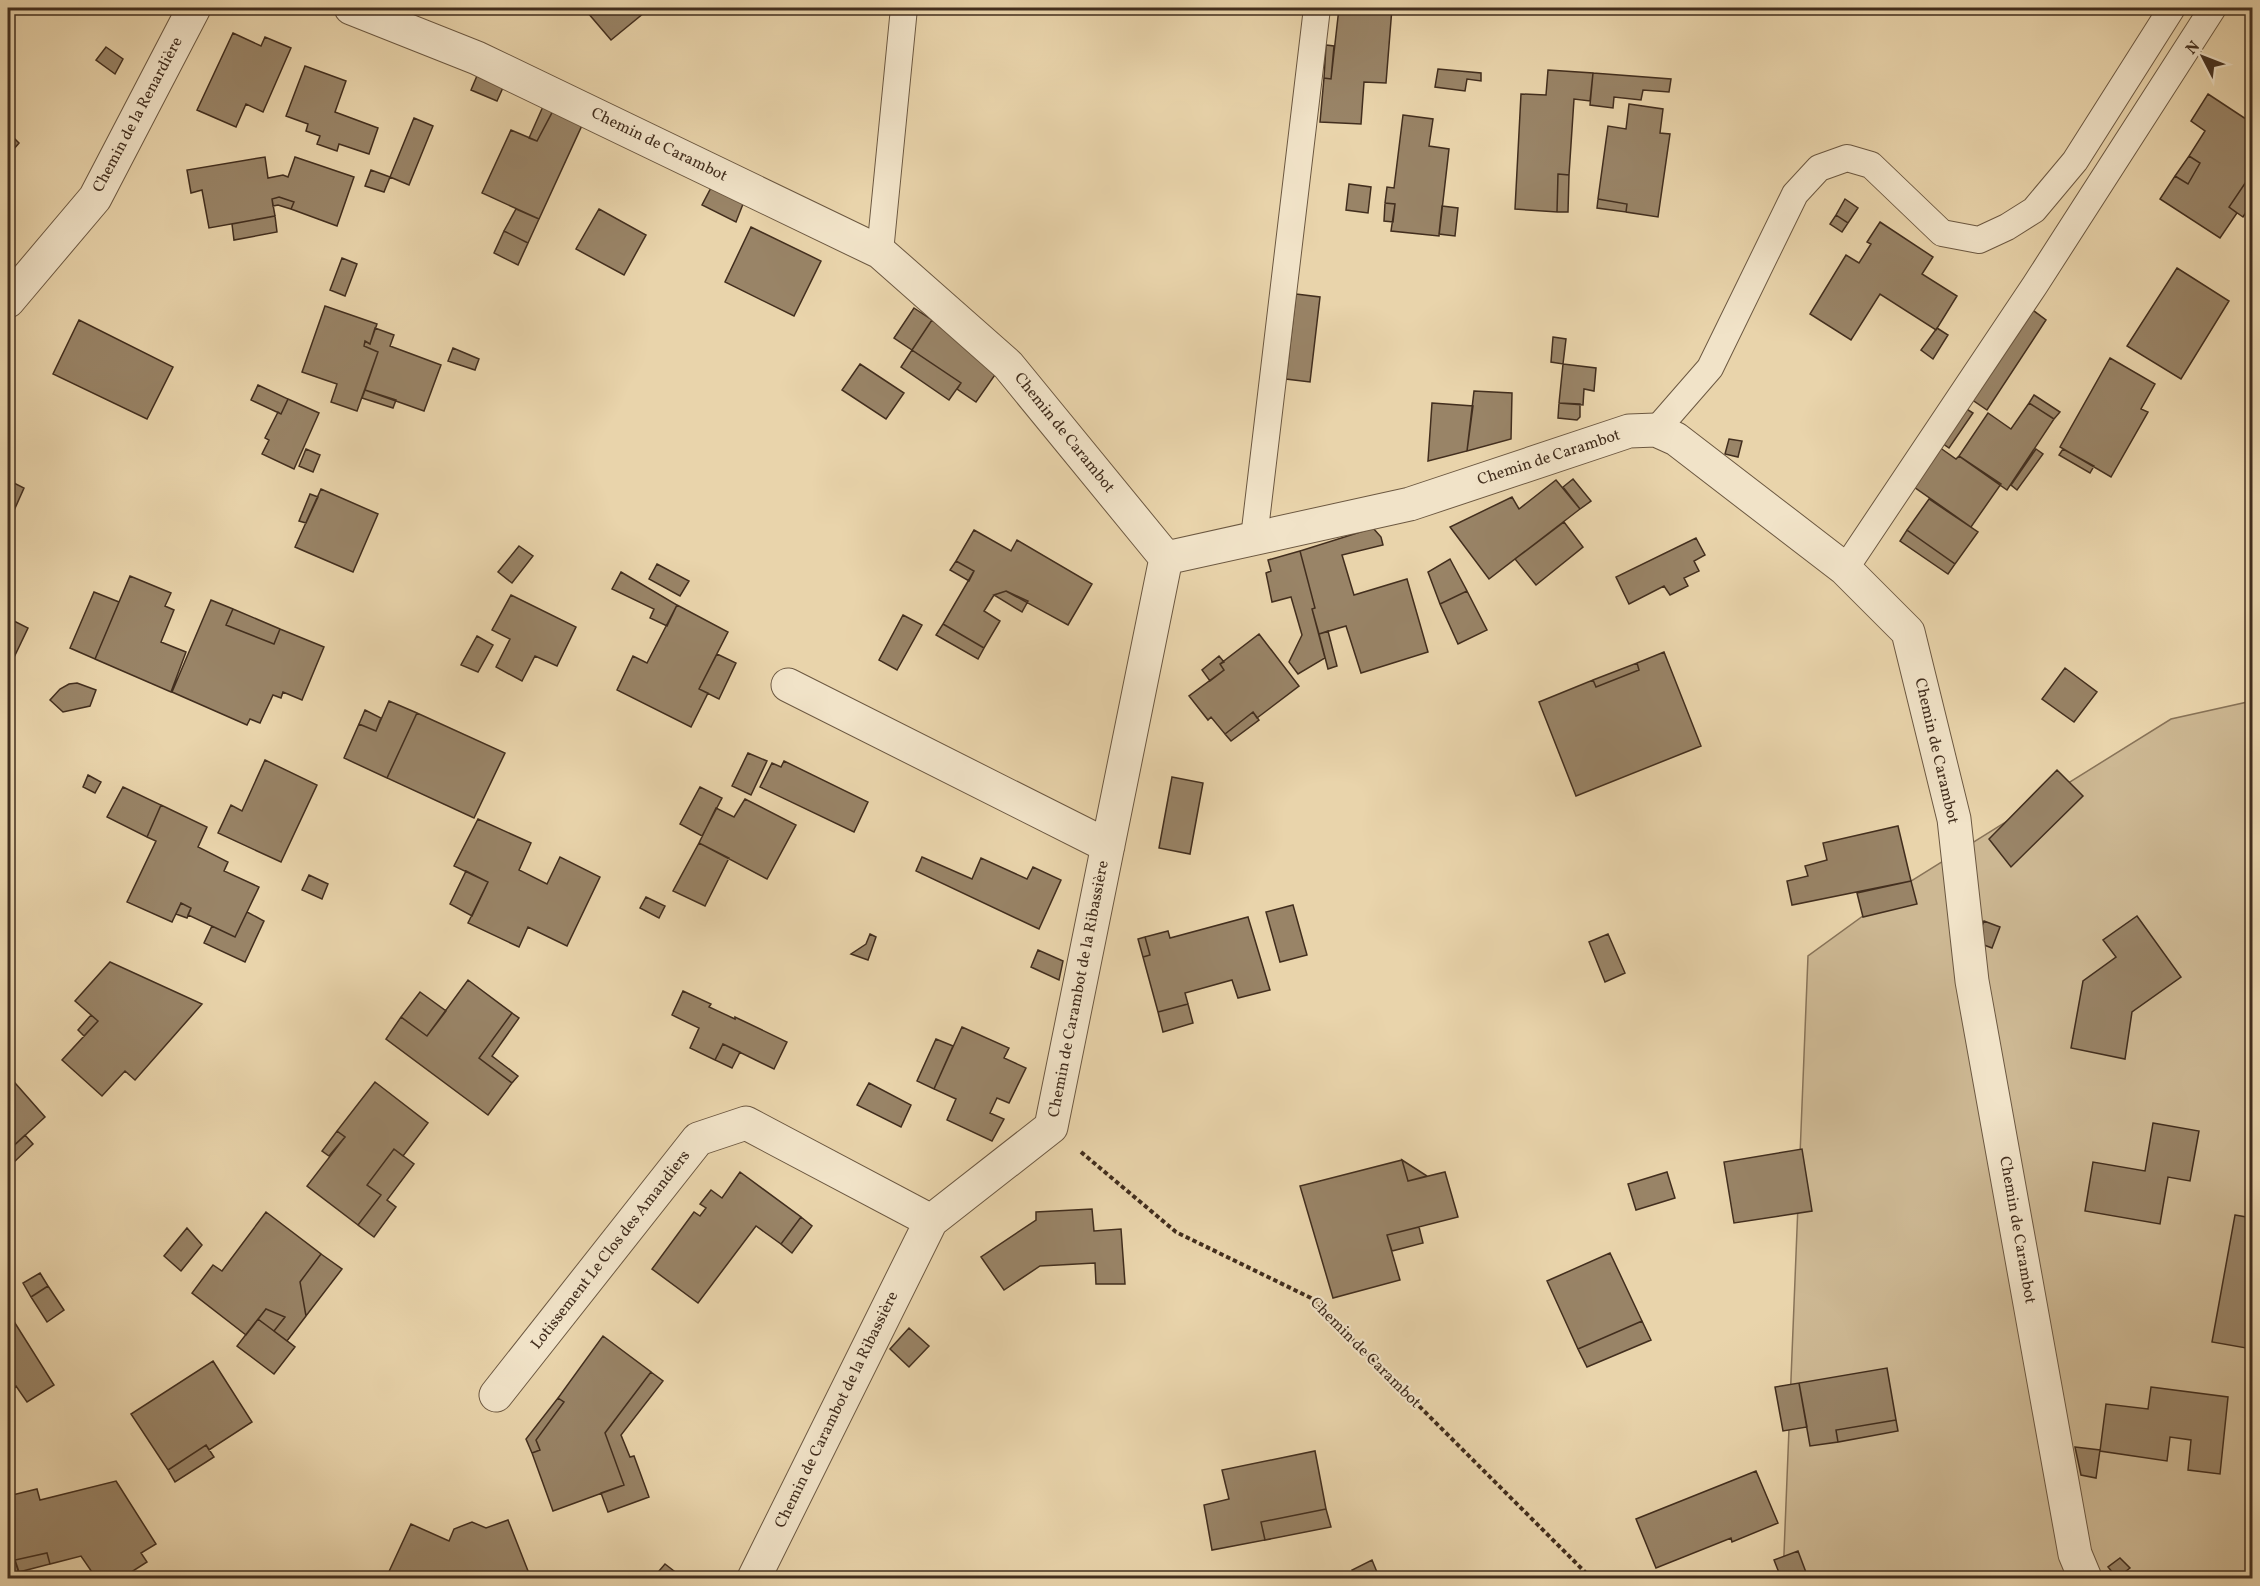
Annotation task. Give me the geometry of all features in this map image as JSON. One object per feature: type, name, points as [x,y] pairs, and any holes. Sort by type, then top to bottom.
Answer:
[{"type":"street","name":"Chemin de la Renardière","points":[[8,301],[95,198],[194,8]]},
{"type":"street","name":"Chemin de Carambot","points":[[351,8],[477,58],[880,252],[1008,365],[1166,558],[1410,504],[1629,431],[1656,430],[1676,439],[1845,569],[1908,632],[1954,819],[1972,981],[2075,1554],[2085,1578]]},
{"type":"street","name":"Chemin de Carambot de la Ribassière","points":[[754,1578],[931,1221],[1051,1127],[1166,558]]},
{"type":"street","points":[[788,685],[1108,846]]},
{"type":"street","name":"Lotissement Le Clos des Amandiers","points":[[496,1395],[698,1139],[746,1123],[931,1221]]},
{"type":"lane","points":[[880,252],[904,8]]},
{"type":"lane","points":[[1254,538],[1317,8]]},
{"type":"lane","points":[[1656,430],[1710,368],[1795,194],[1819,168],[1847,158],[1871,165],[1942,233],[1979,240],[2007,227],[2034,210],[2075,161],[2172,8]]},
{"type":"lane","points":[[1845,569],[2028,294],[2213,8]]},
{"type":"path","name":"Chemin de Carambot","points":[[1051,1127],[1176,1232],[1311,1298],[1591,1578]]},
{"type":"shaded area","points":[[2252,701],[2252,1578],[1783,1578],[1808,956],[1911,881],[2171,719]]},
{"type":"building","points":[[594,8],[625,8],[630,13],[636,8],[650,8],[611,40],[588,13]]},
{"type":"building","points":[[1339,8],[1392,8],[1386,83],[1364,82],[1361,124],[1320,122],[1324,78],[1331,79]]},
{"type":"building","points":[[233,33],[261,46],[265,37],[291,48],[263,112],[246,104],[236,127],[197,110]]},
{"type":"building","points":[[1326,45],[1334,46],[1331,79],[1324,78]]},
{"type":"building","points":[[106,47],[123,59],[115,74],[96,60]]},
{"type":"building","points":[[305,66],[346,81],[335,112],[378,128],[369,154],[339,144],[337,151],[317,144],[320,136],[306,131],[308,124],[286,116]]},
{"type":"building","points":[[1438,69],[1481,73],[1481,81],[1467,79],[1465,91],[1435,87]]},
{"type":"building","points":[[1548,70],[1593,73],[1590,101],[1574,99],[1569,175],[1558,174],[1557,212],[1515,209],[1521,94],[1546,95]]},
{"type":"building","points":[[479,71],[505,83],[497,101],[471,90]]},
{"type":"building","points":[[1593,73],[1671,79],[1669,92],[1643,90],[1641,100],[1614,97],[1613,108],[1590,105]]},
{"type":"building","points":[[2208,94],[2252,123],[2252,173],[2229,207],[2237,213],[2220,238],[2160,199],[2175,176],[2188,184],[2200,163],[2189,156],[2205,131],[2191,121]]},
{"type":"building","points":[[545,102],[555,107],[537,141],[529,138]]},
{"type":"building","points":[[1629,104],[1663,109],[1660,133],[1670,134],[1658,217],[1626,212],[1627,204],[1598,199],[1608,126],[1626,129]]},
{"type":"building","points":[[555,107],[584,121],[539,219],[482,193],[511,130],[537,141]]},
{"type":"building","points":[[1403,115],[1433,119],[1429,146],[1449,149],[1439,236],[1391,231],[1395,204],[1385,203],[1387,187],[1394,188]]},
{"type":"building","points":[[414,118],[433,126],[409,185],[390,177]]},
{"type":"building","points":[[8,132],[19,143],[8,156]]},
{"type":"building","points":[[2189,156],[2200,163],[2188,184],[2175,176]]},
{"type":"building","points":[[265,157],[268,178],[283,175],[288,177],[295,157],[354,177],[337,226],[291,209],[294,202],[279,197],[272,199],[275,216],[209,228],[202,190],[191,193],[187,170]]},
{"type":"building","points":[[371,170],[390,177],[384,192],[365,186]]},
{"type":"building","points":[[2252,173],[2252,203],[2243,217],[2229,207]]},
{"type":"building","points":[[1558,174],[1569,175],[1568,212],[1557,212]]},
{"type":"building","points":[[713,184],[745,199],[736,222],[702,205]]},
{"type":"building","points":[[1349,184],[1371,187],[1368,213],[1346,210]]},
{"type":"building","points":[[279,197],[294,202],[291,209],[278,205],[273,206],[272,199]]},
{"type":"building","points":[[1598,199],[1627,204],[1626,212],[1597,208]]},
{"type":"building","points":[[1845,199],[1858,208],[1848,223],[1836,215]]},
{"type":"building","points":[[1385,203],[1395,204],[1393,222],[1384,221]]},
{"type":"building","points":[[1442,206],[1458,208],[1455,236],[1439,234]]},
{"type":"building","points":[[516,209],[539,219],[528,243],[504,231]]},
{"type":"building","points":[[599,209],[646,235],[624,275],[576,249]]},
{"type":"building","points":[[1836,215],[1848,223],[1842,232],[1830,224]]},
{"type":"building","points":[[275,216],[277,232],[234,240],[232,224]]},
{"type":"building","points":[[1880,222],[1933,257],[1922,274],[1957,296],[1936,330],[1880,294],[1851,340],[1810,314],[1846,255],[1859,263],[1871,244],[1867,242]]},
{"type":"building","points":[[751,227],[821,261],[794,316],[725,282]]},
{"type":"building","points":[[504,231],[528,243],[518,265],[494,253]]},
{"type":"building","points":[[342,258],[357,264],[345,296],[330,290]]},
{"type":"building","points":[[2177,268],[2229,301],[2181,379],[2127,346]]},
{"type":"building","points":[[1296,294],[1320,297],[1310,382],[1286,379]]},
{"type":"building","points":[[325,306],[377,324],[370,344],[365,341],[364,346],[378,352],[357,411],[331,402],[337,384],[302,372]]},
{"type":"building","points":[[914,308],[932,320],[912,350],[894,338]]},
{"type":"building","points":[[2030,308],[2046,320],[1987,410],[1971,399]]},
{"type":"building","points":[[79,320],[173,367],[147,419],[53,374]]},
{"type":"building","points":[[932,320],[997,372],[976,402],[957,389],[961,383],[912,350]]},
{"type":"building","points":[[375,328],[394,335],[390,346],[441,365],[424,411],[365,390],[378,352],[364,346],[365,341],[370,344]]},
{"type":"building","points":[[1937,328],[1948,335],[1933,359],[1921,350]]},
{"type":"building","points":[[1553,337],[1566,339],[1563,364],[1551,362]]},
{"type":"building","points":[[453,348],[479,359],[475,370],[448,361]]},
{"type":"building","points":[[912,350],[961,383],[949,400],[901,367]]},
{"type":"building","points":[[2110,358],[2155,384],[2141,409],[2148,412],[2111,477],[2060,447]]},
{"type":"building","points":[[860,364],[904,393],[886,419],[842,390]]},
{"type":"building","points":[[1563,364],[1596,368],[1594,391],[1584,389],[1583,405],[1559,403]]},
{"type":"building","points":[[258,385],[288,399],[281,414],[251,400]]},
{"type":"building","points":[[365,390],[396,400],[393,408],[362,398]]},
{"type":"building","points":[[1474,391],[1512,393],[1511,439],[1467,451]]},
{"type":"building","points":[[2034,395],[2060,412],[2054,419],[2029,403]]},
{"type":"building","points":[[288,399],[319,413],[294,469],[262,454],[269,440],[265,438],[278,412],[281,414]]},
{"type":"building","points":[[1432,403],[1473,406],[1467,451],[1428,461]]},
{"type":"building","points":[[1559,403],[1580,404],[1580,417],[1577,420],[1558,418]]},
{"type":"building","points":[[2029,403],[2054,419],[2007,490],[1959,456],[1988,413],[2011,429]]},
{"type":"building","points":[[1965,408],[1973,413],[1949,448],[1942,443]]},
{"type":"building","points":[[1729,439],[1742,441],[1738,457],[1725,454]]},
{"type":"building","points":[[1939,447],[1956,459],[1959,456],[2001,484],[1971,527],[1914,487]]},
{"type":"building","points":[[306,449],[320,455],[313,472],[299,466]]},
{"type":"building","points":[[2036,449],[2043,454],[2017,490],[2011,485]]},
{"type":"building","points":[[2063,449],[2094,466],[2090,473],[2059,455]]},
{"type":"building","points":[[1573,479],[1591,501],[1580,509],[1563,487]]},
{"type":"building","points":[[8,480],[24,488],[8,524]]},
{"type":"building","points":[[1556,480],[1580,509],[1489,579],[1450,527],[1512,497],[1519,509]]},
{"type":"building","points":[[321,489],[378,514],[353,572],[295,547]]},
{"type":"building","points":[[310,494],[318,497],[306,523],[299,521]]},
{"type":"building","points":[[1929,499],[1978,532],[1955,564],[1907,530]]},
{"type":"building","points":[[1564,522],[1583,547],[1536,585],[1515,559]]},
{"type":"building","points":[[1373,528],[1381,537],[1383,545],[1342,555],[1354,595],[1407,579],[1428,652],[1361,673],[1346,626],[1319,634],[1312,609],[1315,608],[1300,551]]},
{"type":"building","points":[[974,530],[1011,551],[1017,540],[1092,584],[1068,625],[1006,591],[994,595],[984,611],[1000,621],[984,648],[943,624],[974,571],[956,561]]},
{"type":"building","points":[[1907,530],[1955,564],[1948,574],[1900,541]]},
{"type":"building","points":[[1696,538],[1705,555],[1694,561],[1699,571],[1684,578],[1688,586],[1670,595],[1664,586],[1629,604],[1616,577]]},
{"type":"building","points":[[519,546],[533,556],[512,583],[498,572]]},
{"type":"building","points":[[1300,551],[1325,658],[1298,674],[1289,662],[1302,635],[1291,597],[1272,602],[1266,573],[1271,571],[1268,560]]},
{"type":"building","points":[[1450,559],[1467,591],[1440,604],[1428,572]]},
{"type":"building","points":[[956,561],[974,571],[969,581],[950,570]]},
{"type":"building","points":[[657,564],[689,581],[680,596],[649,579]]},
{"type":"building","points":[[621,572],[677,605],[667,626],[650,618],[654,609],[612,589]]},
{"type":"building","points":[[130,576],[171,593],[165,606],[174,610],[161,642],[186,652],[171,692],[95,659]]},
{"type":"building","points":[[1006,591],[1028,601],[1022,612],[994,595]]},
{"type":"building","points":[[1467,591],[1487,630],[1458,644],[1440,604]]},
{"type":"building","points":[[94,592],[119,602],[95,659],[70,648]]},
{"type":"building","points":[[511,595],[576,627],[557,666],[535,656],[522,681],[496,667],[510,639],[492,630]]},
{"type":"building","points":[[211,600],[233,609],[226,625],[274,644],[280,629],[324,647],[302,700],[283,692],[281,698],[273,695],[260,723],[250,719],[247,725],[172,692]]},
{"type":"building","points":[[677,605],[728,632],[699,689],[708,693],[691,727],[617,690],[633,656],[647,663]]},
{"type":"building","points":[[233,609],[280,629],[274,644],[226,625]]},
{"type":"building","points":[[903,615],[922,625],[897,670],[879,660]]},
{"type":"building","points":[[8,618],[28,628],[8,670]]},
{"type":"building","points":[[943,624],[984,648],[978,659],[936,635]]},
{"type":"building","points":[[1328,631],[1337,666],[1328,669],[1319,634]]},
{"type":"building","points":[[1259,634],[1299,686],[1257,718],[1253,712],[1225,734],[1211,717],[1208,720],[1189,696],[1224,670],[1220,664]]},
{"type":"building","points":[[477,636],[493,645],[478,672],[461,665]]},
{"type":"building","points":[[1664,652],[1701,746],[1576,796],[1539,702],[1593,680],[1596,687],[1639,670],[1637,663]]},
{"type":"building","points":[[717,654],[736,663],[719,699],[699,689]]},
{"type":"building","points":[[1219,656],[1224,662],[1220,664],[1224,670],[1210,681],[1202,670]]},
{"type":"building","points":[[1637,663],[1639,670],[1596,687],[1593,680]]},
{"type":"building","points":[[2065,668],[2097,692],[2074,722],[2042,699]]},
{"type":"building","points":[[77,683],[96,690],[90,706],[63,712],[50,700],[60,689]]},
{"type":"building","points":[[389,701],[417,713],[387,778],[344,758],[359,724],[376,731]]},
{"type":"building","points":[[365,710],[381,718],[376,731],[359,724]]},
{"type":"building","points":[[1253,712],[1259,720],[1231,741],[1225,734]]},
{"type":"building","points":[[417,713],[505,753],[474,818],[387,778]]},
{"type":"building","points":[[748,753],[767,761],[751,795],[732,786]]},
{"type":"building","points":[[265,760],[317,785],[281,862],[218,833],[231,805],[242,811]]},
{"type":"building","points":[[784,761],[868,802],[854,832],[760,787],[772,763],[781,767]]},
{"type":"building","points":[[2057,770],[2083,796],[2011,867],[1989,839]]},
{"type":"building","points":[[88,775],[101,782],[95,793],[83,787]]},
{"type":"building","points":[[1172,777],[1203,783],[1190,854],[1159,848]]},
{"type":"building","points":[[123,787],[161,805],[147,837],[107,817]]},
{"type":"building","points":[[700,787],[722,798],[702,836],[680,824]]},
{"type":"building","points":[[745,799],[796,825],[767,879],[699,843],[716,808],[734,817]]},
{"type":"building","points":[[161,805],[207,827],[198,847],[228,862],[224,871],[259,887],[235,937],[188,915],[191,908],[181,903],[172,922],[127,902],[156,841],[147,837]]},
{"type":"building","points":[[478,819],[531,843],[519,870],[547,884],[560,857],[600,877],[567,946],[528,927],[519,947],[468,923],[488,882],[454,866]]},
{"type":"building","points":[[1898,826],[1911,881],[1792,905],[1787,881],[1808,876],[1805,866],[1827,860],[1823,843]]},
{"type":"building","points":[[699,843],[729,858],[705,906],[673,891]]},
{"type":"building","points":[[922,857],[972,879],[981,858],[1027,879],[1033,867],[1061,880],[1039,929],[916,871]]},
{"type":"building","points":[[466,871],[488,882],[472,916],[450,904]]},
{"type":"building","points":[[309,875],[328,884],[322,899],[302,890]]},
{"type":"building","points":[[1911,881],[1917,904],[1863,917],[1857,893]]},
{"type":"building","points":[[646,897],[665,906],[659,918],[640,908]]},
{"type":"building","points":[[181,903],[191,908],[187,918],[176,914]]},
{"type":"building","points":[[1293,905],[1307,955],[1280,962],[1266,912]]},
{"type":"building","points":[[247,912],[264,921],[245,962],[204,943],[212,926],[235,937]]},
{"type":"building","points":[[2137,916],[2181,977],[2132,1012],[2125,1059],[2071,1048],[2083,981],[2116,957],[2103,940]]},
{"type":"building","points":[[1248,917],[1270,990],[1238,998],[1232,980],[1185,993],[1188,1004],[1158,1012],[1143,957],[1150,955],[1145,937],[1168,931],[1170,938]]},
{"type":"building","points":[[1984,921],[2000,927],[1992,948],[1976,942]]},
{"type":"building","points":[[870,934],[876,937],[868,960],[851,954],[866,944]]},
{"type":"building","points":[[1608,934],[1625,973],[1605,982],[1589,942]]},
{"type":"building","points":[[1145,937],[1150,955],[1143,957],[1138,939]]},
{"type":"building","points":[[1038,950],[1063,961],[1059,980],[1031,967]]},
{"type":"building","points":[[110,962],[202,1004],[135,1080],[125,1071],[102,1096],[62,1060],[98,1021],[75,1001]]},
{"type":"building","points":[[468,980],[512,1013],[479,1058],[512,1083],[488,1115],[386,1039],[401,1017],[427,1036]]},
{"type":"building","points":[[683,991],[711,1004],[709,1007],[787,1042],[774,1069],[723,1044],[715,1060],[690,1048],[699,1028],[672,1015]]},
{"type":"building","points":[[420,992],[446,1011],[427,1036],[401,1017]]},
{"type":"building","points":[[1188,1004],[1193,1023],[1163,1032],[1158,1012]]},
{"type":"building","points":[[512,1013],[519,1018],[492,1056],[518,1076],[512,1083],[479,1058]]},
{"type":"building","points":[[91,1015],[98,1021],[84,1036],[78,1030]]},
{"type":"building","points":[[962,1027],[1009,1048],[1004,1058],[1026,1068],[1009,1103],[997,1098],[990,1113],[1004,1119],[992,1141],[947,1120],[956,1099],[934,1089]]},
{"type":"building","points":[[936,1039],[953,1046],[934,1089],[917,1081]]},
{"type":"building","points":[[723,1044],[740,1052],[732,1068],[715,1060]]},
{"type":"building","points":[[8,1075],[45,1117],[8,1151]]},
{"type":"building","points":[[375,1082],[428,1123],[403,1156],[394,1149],[367,1185],[381,1195],[358,1225],[307,1186],[345,1137],[337,1131]]},
{"type":"building","points":[[869,1083],[911,1105],[901,1127],[857,1105]]},
{"type":"building","points":[[2153,1123],[2199,1131],[2190,1181],[2168,1177],[2160,1224],[2085,1211],[2093,1162],[2145,1171]]},
{"type":"building","points":[[337,1131],[345,1137],[329,1156],[322,1151]]},
{"type":"building","points":[[25,1135],[33,1144],[12,1164],[8,1159],[8,1151]]},
{"type":"building","points":[[394,1149],[414,1164],[387,1200],[396,1207],[374,1237],[358,1225],[381,1195],[367,1185]]},
{"type":"building","points":[[1802,1149],[1812,1211],[1734,1223],[1724,1162]]},
{"type":"building","points":[[1402,1160],[1408,1181],[1445,1172],[1458,1217],[1387,1235],[1400,1280],[1333,1298],[1300,1186]]},
{"type":"building","points":[[1402,1160],[1427,1176],[1408,1181]]},
{"type":"building","points":[[740,1172],[801,1217],[781,1244],[756,1226],[698,1303],[652,1269],[694,1212],[700,1216],[706,1208],[700,1204],[711,1190],[722,1198]]},
{"type":"building","points":[[1667,1172],[1675,1198],[1636,1210],[1628,1184]]},
{"type":"building","points":[[1092,1209],[1094,1231],[1121,1229],[1125,1284],[1096,1284],[1095,1263],[1040,1266],[1004,1290],[981,1257],[1036,1220],[1036,1212]]},
{"type":"building","points":[[266,1212],[321,1254],[300,1282],[306,1316],[287,1341],[274,1331],[285,1317],[266,1309],[246,1335],[192,1293],[213,1265],[222,1271]]},
{"type":"building","points":[[2235,1215],[2252,1218],[2252,1310],[2246,1348],[2212,1342]]},
{"type":"building","points":[[801,1217],[812,1226],[792,1253],[781,1244]]},
{"type":"building","points":[[1419,1227],[1423,1243],[1392,1251],[1387,1235]]},
{"type":"building","points":[[187,1228],[202,1245],[181,1271],[164,1256]]},
{"type":"building","points":[[1610,1253],[1642,1321],[1578,1349],[1547,1281]]},
{"type":"building","points":[[321,1254],[342,1269],[306,1316],[300,1282]]},
{"type":"building","points":[[40,1273],[48,1286],[31,1297],[23,1283]]},
{"type":"building","points":[[48,1286],[64,1310],[47,1322],[31,1297]]},
{"type":"building","points":[[266,1309],[285,1317],[274,1331],[258,1319]]},
{"type":"building","points":[[8,1312],[54,1385],[27,1402],[16,1386],[8,1391]]},
{"type":"building","points":[[258,1319],[295,1347],[274,1374],[237,1346]]},
{"type":"building","points":[[1642,1321],[1651,1340],[1587,1367],[1578,1349]]},
{"type":"building","points":[[909,1328],[929,1346],[909,1367],[890,1349]]},
{"type":"building","points":[[603,1336],[651,1372],[605,1433],[624,1485],[553,1511],[532,1453],[540,1450],[536,1440],[564,1402],[558,1398]]},
{"type":"building","points":[[213,1361],[252,1422],[209,1450],[206,1445],[168,1470],[131,1414]]},
{"type":"building","points":[[1887,1368],[1896,1420],[1836,1430],[1838,1442],[1810,1446],[1799,1383]]},
{"type":"building","points":[[651,1372],[663,1381],[621,1435],[630,1457],[634,1456],[649,1497],[608,1512],[601,1493],[624,1485],[605,1433]]},
{"type":"building","points":[[1799,1383],[1807,1427],[1783,1431],[1775,1387]]},
{"type":"building","points":[[2151,1387],[2228,1397],[2220,1474],[2188,1470],[2191,1440],[2170,1437],[2167,1461],[2100,1451],[2106,1404],[2148,1409]]},
{"type":"building","points":[[558,1398],[564,1402],[536,1440],[540,1450],[532,1453],[526,1439]]},
{"type":"building","points":[[1896,1420],[1898,1431],[1838,1442],[1836,1430]]},
{"type":"building","points":[[206,1445],[214,1457],[175,1482],[168,1470]]},
{"type":"building","points":[[2075,1447],[2100,1450],[2096,1478],[2081,1475]]},
{"type":"building","points":[[1315,1451],[1326,1509],[1261,1522],[1265,1540],[1212,1550],[1204,1505],[1229,1499],[1222,1470]]},
{"type":"building","points":[[1756,1471],[1778,1523],[1732,1542],[1731,1538],[1656,1568],[1636,1519]]},
{"type":"building","points":[[116,1481],[156,1544],[141,1553],[147,1562],[122,1578],[96,1578],[81,1556],[50,1564],[47,1553],[15,1560],[20,1578],[8,1578],[8,1496],[37,1489],[40,1500]]},
{"type":"building","points":[[1326,1509],[1331,1527],[1265,1540],[1261,1522]]},
{"type":"building","points":[[508,1520],[530,1576],[524,1578],[386,1578],[411,1524],[449,1541],[454,1529],[472,1522],[486,1528]]},
{"type":"building","points":[[1798,1551],[1807,1575],[1797,1578],[1781,1578],[1774,1560]]},
{"type":"building","points":[[47,1553],[50,1564],[19,1572],[15,1560]]},
{"type":"building","points":[[2120,1558],[2130,1568],[2117,1578],[2108,1567]]},
{"type":"building","points":[[1372,1560],[1379,1577],[1356,1578],[1352,1570]]},
{"type":"building","points":[[665,1564],[683,1578],[653,1578]]}]
